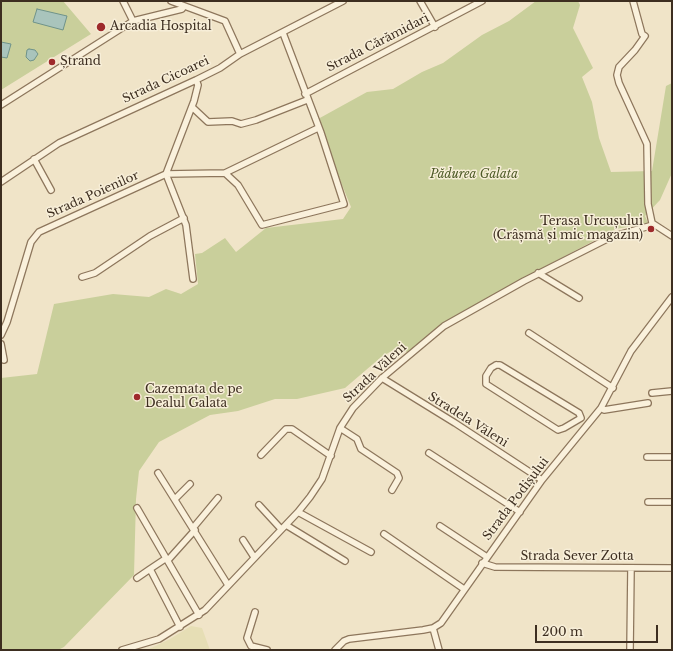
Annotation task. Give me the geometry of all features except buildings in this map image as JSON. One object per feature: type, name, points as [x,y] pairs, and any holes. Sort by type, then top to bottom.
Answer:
[{"type":"street","points":[[123,1],[133,21]]},
{"type":"street","points":[[171,1],[225,21],[240,54]]},
{"type":"street","name":"Strada Cicoarei","points":[[1,182],[66,139],[196,80],[220,68],[240,54],[343,1]]},
{"type":"street","points":[[420,1],[435,26]]},
{"type":"street","name":"Strada Cărămidari","points":[[305,94],[482,1]]},
{"type":"street","points":[[634,1],[642,34],[645,36],[635,50],[619,67],[617,75],[619,83],[647,144],[649,215],[653,225],[672,236]]},
{"type":"street","points":[[1,105],[133,21],[182,9],[184,6]]},
{"type":"street","points":[[225,173],[238,185],[262,225],[343,205],[344,202],[283,33]]},
{"type":"street","points":[[193,279],[184,218],[166,174],[192,107],[198,85],[196,80]]},
{"type":"street","points":[[192,107],[208,122],[232,121],[241,124],[275,114],[307,100]]},
{"type":"street","points":[[166,174],[225,173],[318,128]]},
{"type":"street","points":[[34,159],[51,190]]},
{"type":"street","name":"Strada Poienilor","points":[[1,335],[7,322],[31,242],[39,232],[166,174]]},
{"type":"street","points":[[82,277],[95,274],[150,236],[184,218]]},
{"type":"street","name":"Strada Văleni","points":[[122,650],[159,640],[199,616],[298,512],[322,479],[340,428],[353,408],[382,378],[416,352],[444,326],[538,273],[611,237],[653,225]]},
{"type":"street","points":[[538,273],[579,298]]},
{"type":"street","name":"Strada Podișului","points":[[433,628],[441,623],[486,557],[542,480],[601,408],[613,388],[631,351],[672,296]]},
{"type":"street","points":[[529,333],[613,388]]},
{"type":"street","points":[[1,344],[4,360]]},
{"type":"street","points":[[581,418],[558,430],[486,384],[486,376],[491,368],[500,365],[579,412],[581,418],[589,423]]},
{"type":"street","name":"Stradela Văleni","points":[[382,378],[455,423],[542,480]]},
{"type":"street","points":[[652,393],[672,390]]},
{"type":"street","points":[[601,408],[604,410],[648,403]]},
{"type":"street","points":[[340,428],[357,439],[361,449],[397,473],[399,478],[392,490]]},
{"type":"street","points":[[261,455],[286,430],[292,429],[331,456]]},
{"type":"street","points":[[429,453],[520,512]]},
{"type":"street","points":[[647,457],[672,456]]},
{"type":"street","points":[[158,473],[228,585]]},
{"type":"street","points":[[175,499],[190,484]]},
{"type":"street","points":[[137,578],[166,559],[194,529],[218,498]]},
{"type":"street","points":[[648,502],[672,502]]},
{"type":"street","points":[[259,505],[284,527],[345,561]]},
{"type":"street","points":[[137,508],[199,616]]},
{"type":"street","points":[[298,512],[371,552]]},
{"type":"street","points":[[440,526],[486,557]]},
{"type":"street","points":[[384,534],[464,589]]},
{"type":"street","points":[[243,540],[254,557]]},
{"type":"street","name":"Strada Sever Zotta","points":[[482,563],[495,567],[672,568]]},
{"type":"street","points":[[630,650],[631,568]]},
{"type":"street","points":[[150,569],[180,627]]},
{"type":"street","points":[[254,612],[247,638],[251,646],[267,650]]},
{"type":"street","points":[[335,650],[344,641],[349,639],[433,628],[439,650]]},
{"type":"shaded area","points":[[191,626],[202,628],[210,650],[147,650],[170,639]]},
{"type":"green space","points":[[1,1],[63,1],[91,34],[1,90]]},
{"type":"green space","name":"Pădurea Galata","points":[[536,1],[578,1],[580,5],[573,28],[593,68],[582,77],[592,102],[599,138],[611,172],[652,171],[666,86],[672,83],[672,173],[660,200],[645,216],[648,223],[616,229],[518,281],[480,302],[407,352],[398,347],[380,358],[345,388],[297,399],[275,399],[238,411],[210,415],[159,442],[139,471],[136,499],[134,575],[64,647],[58,650],[1,650],[1,378],[37,374],[54,304],[113,294],[149,297],[166,289],[181,294],[198,284],[195,254],[202,253],[225,238],[236,252],[266,228],[343,219],[351,207],[321,133],[318,119],[367,92],[393,89],[422,72],[443,63],[482,35],[509,21]]},
{"type":"water","points":[[37,9],[67,16],[63,30],[33,22]]},
{"type":"water","points":[[1,42],[11,44],[7,58],[1,57]]},
{"type":"water","points":[[27,50],[35,50],[38,54],[34,60],[30,61],[26,57]]},
{"type":"place","name":"Arcadia Hospital","points":[[101,27]]},
{"type":"place","name":"Ștrand","points":[[52,62]]},
{"type":"place","name":"Terasa Urcușului (Crâșmă și mic magazin)","points":[[651,229]]},
{"type":"place","name":"Cazemata de pe Dealul Galata","points":[[137,397]]}]
